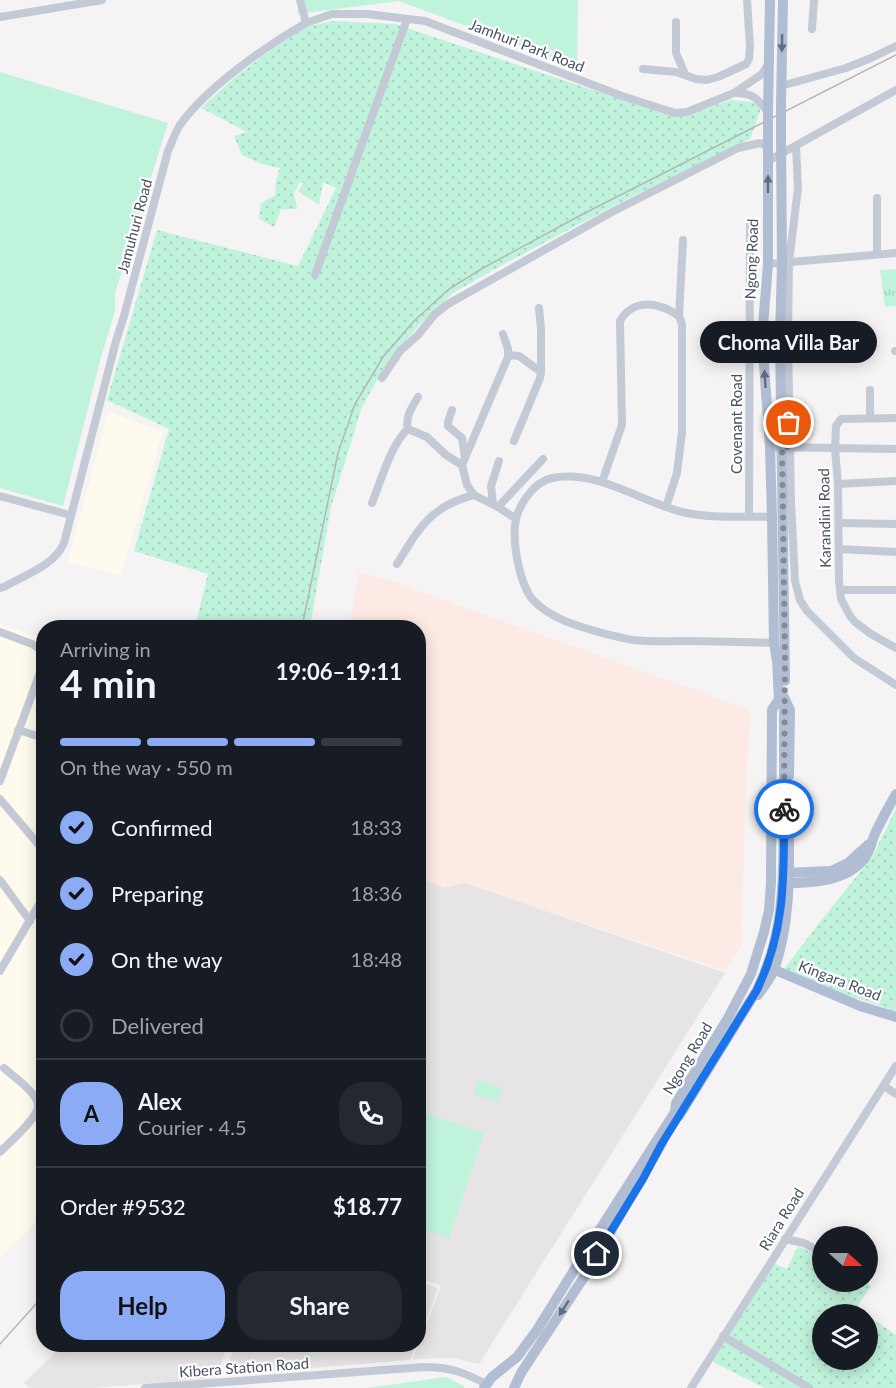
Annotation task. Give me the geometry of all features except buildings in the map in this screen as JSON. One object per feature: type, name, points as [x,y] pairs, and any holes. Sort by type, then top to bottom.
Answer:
[{"type":"main road","name":"Ngong Road","points":[[677,1114],[765,975],[775,943],[781,910],[783,879],[782,699],[774,643],[770,447],[762,338],[768,264],[770,0]]},
{"type":"main road","name":"Ngong Road","points":[[677,1114],[676,1103],[741,995],[756,962],[769,910],[773,878],[785,657],[786,447],[780,339],[786,262],[780,155],[783,0]]},
{"type":"main road","name":"Ngong Road","points":[[513,1388],[586,1274],[760,971],[775,904],[771,771],[772,710],[782,699]]},
{"type":"main road","name":"Ngong Road","points":[[677,1114],[688,1110],[774,969],[786,914],[789,878],[790,710],[782,699]]},
{"type":"main road","points":[[771,771],[789,771]]},
{"type":"main road","points":[[773,878],[832,879],[850,872],[864,859],[870,849],[896,794]]},
{"type":"main road","name":"Kingara Road","points":[[756,962],[860,1006],[894,1017]]},
{"type":"main road","points":[[487,1383],[517,1357],[537,1329],[628,1184],[677,1114]]},
{"type":"main road","points":[[487,1383],[503,1374],[512,1380],[513,1388]]},
{"type":"street","points":[[0,17],[102,0]]},
{"type":"street","points":[[300,0],[306,22]]},
{"type":"street","points":[[643,69],[676,72],[707,80],[746,64],[750,47],[747,0]]},
{"type":"street","points":[[812,29],[814,0]]},
{"type":"street","name":"Jamhuri Park Road","points":[[306,22],[332,14],[425,21],[612,92],[679,113],[734,93],[762,74],[768,64]]},
{"type":"street","points":[[315,275],[406,18]]},
{"type":"street","name":"Jamuhuri Road","points":[[0,588],[57,555],[64,543],[168,151],[180,126],[207,95],[285,35],[306,22]]},
{"type":"street","points":[[675,22],[676,53],[685,74]]},
{"type":"street","points":[[782,86],[846,68],[896,46]]},
{"type":"street","points":[[768,161],[896,90]]},
{"type":"street","points":[[734,93],[753,95],[768,112]]},
{"type":"street","points":[[382,378],[400,351],[435,314],[448,304],[612,212],[738,148],[768,142]]},
{"type":"street","points":[[786,262],[798,188],[796,146]]},
{"type":"street","points":[[877,198],[877,254]]},
{"type":"street","name":"Covenant Road","points":[[749,516],[750,223]]},
{"type":"street","points":[[666,507],[676,472],[681,432],[682,324],[679,315],[683,240]]},
{"type":"street","points":[[768,264],[896,253]]},
{"type":"street","points":[[602,482],[622,425],[620,321],[628,310],[650,304],[679,315]]},
{"type":"street","points":[[514,441],[540,378],[539,308]]},
{"type":"street","points":[[464,461],[508,355],[503,334]]},
{"type":"street","points":[[508,355],[519,356],[541,372]]},
{"type":"street","points":[[870,390],[870,418]]},
{"type":"street","points":[[408,429],[406,425],[408,417],[418,398]]},
{"type":"street","points":[[452,410],[448,426],[462,438],[467,485],[474,495],[516,519]]},
{"type":"street","name":"Karandini Road","points":[[896,418],[844,418],[840,420],[836,426],[835,449],[842,599],[850,616],[871,634],[896,648]]},
{"type":"street","points":[[408,429],[427,437],[446,455],[464,461]]},
{"type":"street","points":[[372,503],[395,446],[408,429]]},
{"type":"street","points":[[770,447],[896,449]]},
{"type":"street","points":[[786,447],[796,583],[800,600],[807,611],[854,658],[896,685]]},
{"type":"street","points":[[495,506],[543,459]]},
{"type":"street","points":[[495,506],[491,486],[498,461]]},
{"type":"street","points":[[772,517],[700,516],[666,507],[602,482],[577,477],[547,479],[540,483],[519,510],[515,533],[518,565],[525,588],[532,599],[559,618],[578,626],[631,640],[774,643]]},
{"type":"street","points":[[838,484],[896,481]]},
{"type":"street","points":[[397,564],[412,539],[434,514],[453,501],[474,495]]},
{"type":"street","points":[[0,496],[70,515]]},
{"type":"street","points":[[839,523],[896,524]]},
{"type":"street","points":[[839,549],[896,552]]},
{"type":"street","points":[[784,585],[796,583]]},
{"type":"street","points":[[840,590],[896,590]]},
{"type":"street","points":[[784,606],[800,600]]},
{"type":"street","points":[[0,632],[36,647]]},
{"type":"street","points":[[0,781],[2,768],[36,683]]},
{"type":"street","points":[[18,730],[36,736]]},
{"type":"street","points":[[0,799],[36,841]]},
{"type":"street","points":[[0,880],[30,921]]},
{"type":"street","points":[[0,971],[36,910]]},
{"type":"street","name":"Riara Road","points":[[691,1388],[896,1066]]},
{"type":"street","points":[[4,1068],[36,1099]]},
{"type":"street","points":[[884,1086],[896,1094]]},
{"type":"street","points":[[0,1152],[36,1112]]},
{"type":"street","points":[[785,1239],[804,1243],[812,1247]]},
{"type":"street","points":[[723,1336],[809,1388]]},
{"type":"street","name":"Kibera Station Road","points":[[145,1388],[424,1366],[456,1370],[487,1383]]},
{"type":"shaded area","points":[[108,412],[163,432],[121,575],[68,562]]},
{"type":"shaded area","points":[[359,572],[394,582],[750,710],[741,946],[725,970],[465,883],[444,888],[426,880],[426,620],[350,620]]},
{"type":"shaded area","points":[[0,624],[36,636],[36,1222],[0,1257]]},
{"type":"shaded area","points":[[426,869],[725,973],[479,1364],[453,1358],[413,1359],[416,1352],[426,1352],[426,1325],[441,1286],[426,1281]]},
{"type":"shaded area","points":[[426,1284],[438,1288],[426,1320]]},
{"type":"shaded area","points":[[56,1352],[225,1352],[217,1378],[93,1388],[30,1388],[24,1383]]},
{"type":"shaded area","points":[[232,1352],[414,1352],[410,1360],[225,1375]]},
{"type":"green space","points":[[299,0],[578,0],[577,67],[399,1],[298,14]]},
{"type":"green space","points":[[333,21],[395,24],[671,116],[686,116],[730,100],[763,103],[750,139],[617,204],[495,269],[453,293],[420,324],[387,362],[362,407],[331,507],[311,620],[197,620],[208,574],[134,551],[169,429],[107,400],[157,230],[298,266],[336,188],[323,182],[319,205],[298,191],[304,183],[300,182],[294,193],[297,209],[281,209],[274,227],[259,219],[261,203],[275,195],[280,168],[262,164],[242,155],[234,136],[247,132],[201,108],[235,77],[306,27]]},
{"type":"green space","points":[[0,72],[168,123],[115,293],[115,311],[63,506],[0,488]]},
{"type":"green space","points":[[896,269],[896,306],[885,307],[880,270]]},
{"type":"green space","points":[[896,809],[896,1013],[839,993],[784,969],[871,859]]},
{"type":"green space","points":[[478,1080],[502,1088],[497,1102],[473,1094]]},
{"type":"green space","points":[[426,1113],[484,1133],[449,1238],[426,1230]]},
{"type":"green space","points":[[798,1246],[812,1253],[812,1292],[867,1292],[859,1304],[812,1304],[812,1370],[878,1370],[878,1323],[896,1335],[896,1388],[765,1388],[713,1362],[773,1263],[787,1269]]},
{"type":"green space","points":[[446,1377],[464,1388],[367,1388]]},
{"type":"railway","points":[[303,620],[338,453],[355,404],[383,357],[414,321],[449,289],[483,268],[583,214],[896,55]]},
{"type":"railway","points":[[0,1344],[36,1304]]},
{"type":"way so far","points":[[784,809],[785,657],[782,447],[790,447],[789,423]]},
{"type":"place","name":"Choma Villa Bar","points":[[789,423]]},
{"type":"route","points":[[597,1254],[765,975],[775,943],[781,910],[784,809]]}]
